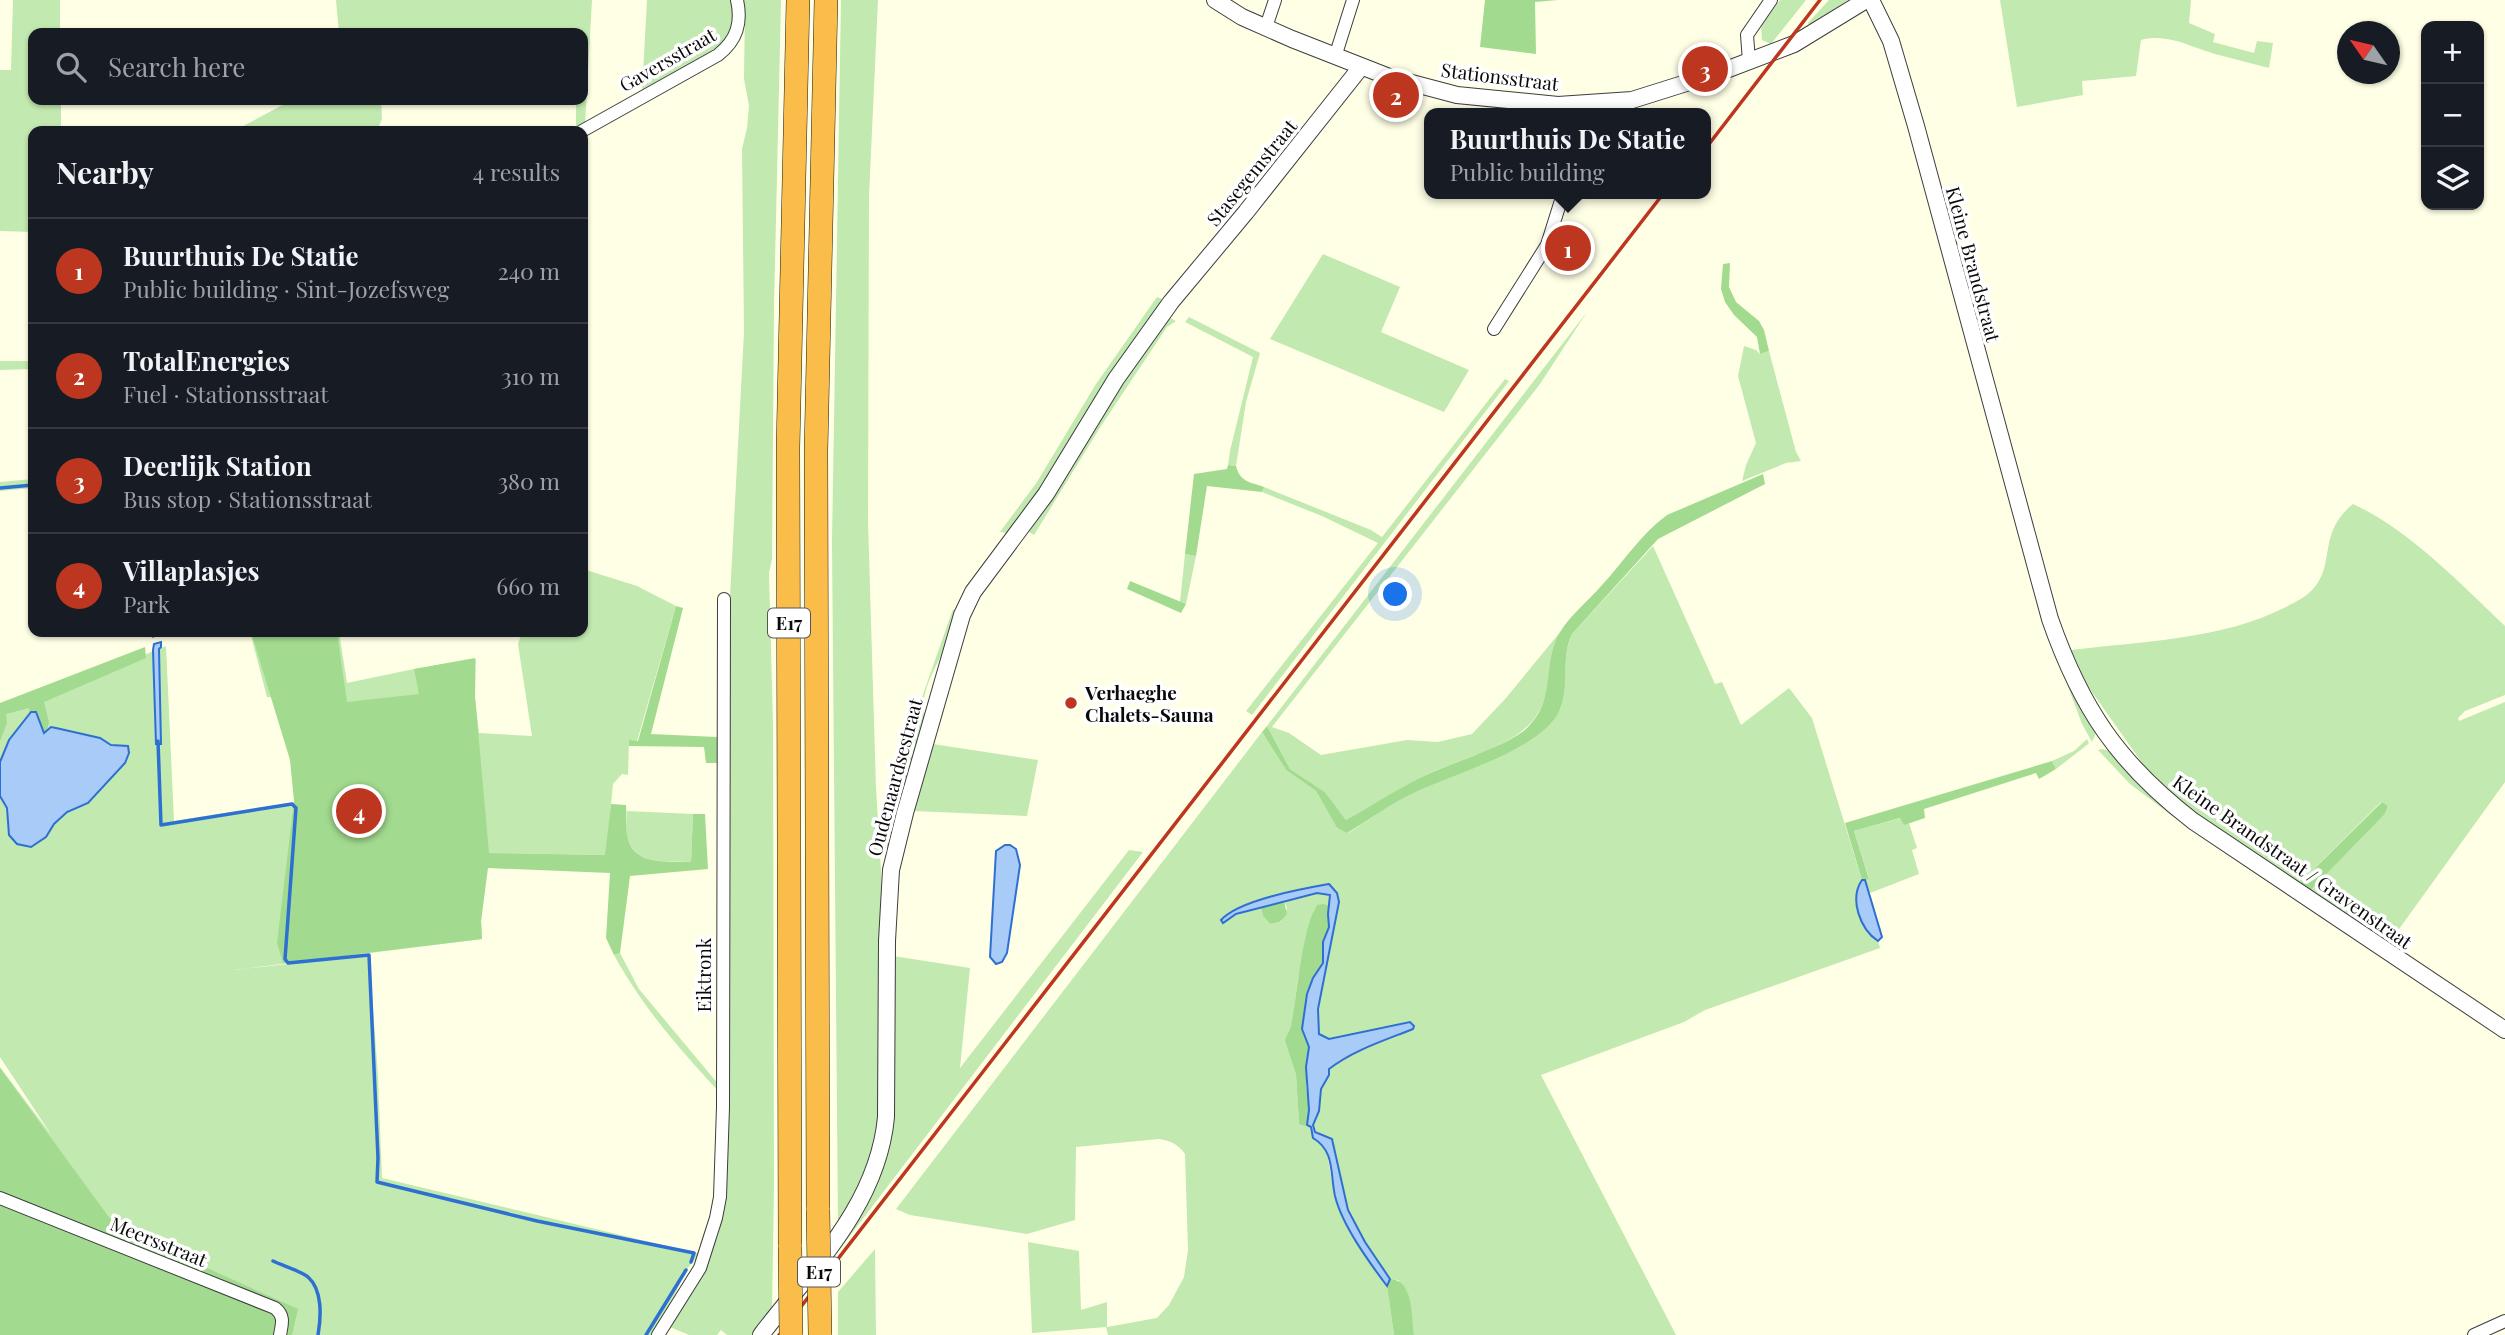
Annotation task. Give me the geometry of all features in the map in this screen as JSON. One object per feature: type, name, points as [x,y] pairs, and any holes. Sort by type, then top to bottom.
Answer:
[{"type":"highway","name":"E17","points":[[791,1335],[788,448],[798,0]]},
{"type":"highway","name":"E17","points":[[820,1335],[816,451],[826,0]]},
{"type":"street","name":"Gaversstraat","points":[[588,128],[718,55],[731,45],[738,30],[740,12],[737,0]]},
{"type":"street","name":"Stationsstraat","points":[[1215,0],[1242,17],[1335,57],[1399,80],[1457,95],[1574,108]]},
{"type":"street","points":[[1266,27],[1275,0]]},
{"type":"street","points":[[1335,57],[1353,0]]},
{"type":"street","points":[[1749,61],[1747,35],[1770,0]]},
{"type":"street","name":"Stationsstraat","points":[[1589,108],[1632,100],[1749,61],[1808,37],[1869,0]]},
{"type":"street","name":"Kleine Brandstraat","points":[[1869,0],[1885,24],[1898,65],[2028,541]]},
{"type":"street","name":"Stasegemstraat","points":[[1171,302],[1361,67]]},
{"type":"street","points":[[1494,329],[1547,245],[1561,199]]},
{"type":"street","name":"Oudenaardsestraat","points":[[761,1335],[842,1230],[865,1194],[884,1141],[887,941],[891,870],[962,615],[972,592],[1046,494],[1116,379],[1171,302]]},
{"type":"street","name":"Kleine Brandstraat / Gravenstraat","points":[[2028,541],[2050,619],[2075,685],[2107,737],[2146,782],[2205,829],[2505,1030]]},
{"type":"street","name":"Eiktronk","points":[[658,1335],[699,1268],[716,1218],[720,1196],[723,1107],[724,599]]},
{"type":"street","name":"Meersstraat","points":[[0,1198],[275,1308],[281,1312],[283,1318],[280,1335]]},
{"type":"street","points":[[2474,1335],[2505,1321]]},
{"type":"green space","points":[[13,0],[60,0],[60,28],[28,28],[28,105],[61,105],[61,126],[28,126],[28,232],[0,231],[0,70],[11,70]]},
{"type":"green space","points":[[336,0],[592,0],[588,71],[588,28],[339,28]]},
{"type":"green space","points":[[647,0],[732,0],[735,25],[722,46],[642,92]]},
{"type":"green space","points":[[740,0],[781,0],[772,559],[769,573],[773,724],[772,1310],[752,1335],[727,1335],[721,1330],[717,1335],[689,1335],[670,1327],[705,1270],[719,1232],[725,1204],[728,1121],[729,616],[744,332],[742,149],[749,106],[744,79],[745,6]]},
{"type":"green space","points":[[841,0],[878,0],[869,196],[868,521],[881,871],[880,1119],[872,1163],[857,1195],[838,1224],[832,542]]},
{"type":"green space","points":[[1485,0],[1558,0],[1535,2],[1536,54],[1480,47]]},
{"type":"green space","points":[[1780,0],[1806,0],[1771,44],[1762,40],[1761,26]]},
{"type":"green space","points":[[1829,0],[1848,0],[1810,26],[1808,23]]},
{"type":"green space","points":[[2000,0],[2191,0],[2189,23],[2215,34],[2213,42],[2254,53],[2257,41],[2273,43],[2269,68],[2179,42],[2151,38],[2141,40],[2136,76],[2082,81],[2083,95],[2017,107]]},
{"type":"green space","points":[[283,105],[381,105],[382,119],[379,126],[243,126]]},
{"type":"green space","points":[[576,105],[586,105],[585,125],[576,126]]},
{"type":"green space","points":[[1323,254],[1400,287],[1381,332],[1469,370],[1444,412],[1270,339]]},
{"type":"green space","points":[[1730,263],[1729,287],[1736,302],[1759,321],[1769,351],[1760,354],[1757,337],[1734,315],[1725,302],[1721,289],[1723,264]]},
{"type":"green space","points":[[1157,297],[1162,299],[1159,310],[1018,523],[1007,533],[1000,532],[1037,482],[1096,384]]},
{"type":"green space","points":[[1587,312],[1540,384],[1272,727],[1289,733],[1321,755],[1407,740],[1438,742],[1472,734],[1506,698],[1561,631],[1543,703],[1529,725],[1501,744],[1422,777],[1346,820],[1325,792],[1290,769],[1267,726]]},
{"type":"green space","points":[[1189,317],[1260,353],[1246,402],[1236,466],[1228,465],[1230,451],[1253,357],[1185,322]]},
{"type":"green space","points":[[1165,318],[1176,321],[1167,327],[1101,426],[1034,535],[1029,532],[1089,432]]},
{"type":"green space","points":[[1744,346],[1760,354],[1769,351],[1796,452],[1801,461],[1786,463],[1742,481],[1756,443],[1738,376]]},
{"type":"green space","points":[[0,361],[28,361],[28,369],[0,370]]},
{"type":"green space","points":[[1505,379],[1509,381],[1252,715],[1246,711],[1378,543],[1322,516],[1262,492],[1264,487],[1371,530],[1382,537]]},
{"type":"green space","points":[[1228,465],[1236,466],[1246,481],[1264,487],[1262,492],[1207,486],[1196,556],[1185,554],[1194,474],[1227,469]]},
{"type":"green space","points":[[1763,474],[1765,484],[1658,539],[1572,634],[1568,643],[1563,702],[1549,726],[1534,738],[1495,760],[1407,796],[1347,833],[1337,828],[1316,791],[1286,770],[1262,732],[1267,726],[1290,769],[1325,792],[1346,820],[1426,775],[1507,741],[1527,728],[1541,708],[1555,643],[1564,627],[1649,530],[1667,515]]},
{"type":"green space","points":[[28,479],[28,488],[0,491],[0,482]]},
{"type":"green space","points":[[2353,504],[2414,543],[2505,626],[2505,695],[2465,711],[2458,718],[2459,721],[2505,702],[2505,782],[2389,943],[2311,890],[2385,814],[2388,806],[2381,802],[2300,883],[2190,810],[2145,767],[2087,685],[2071,650],[2208,633],[2261,618],[2286,607],[2307,594],[2320,579],[2335,526]]},
{"type":"green space","points":[[1653,546],[1715,684],[1722,682],[1741,725],[1789,688],[1812,718],[1862,880],[1858,886],[1873,937],[1880,948],[1705,1010],[1684,1022],[1541,1075],[1676,1335],[1414,1335],[1407,1291],[1398,1280],[1390,1279],[1365,1242],[1348,1210],[1332,1139],[1314,1130],[1313,1125],[1319,1111],[1321,1089],[1329,1075],[1329,1069],[1351,1053],[1412,1029],[1409,1022],[1329,1039],[1319,1034],[1318,1009],[1339,902],[1337,893],[1292,891],[1227,913],[1230,917],[1261,908],[1263,916],[1270,924],[1281,922],[1287,908],[1284,901],[1317,893],[1330,895],[1330,906],[1317,905],[1314,910],[1298,979],[1291,1031],[1285,1041],[1296,1075],[1299,1123],[1310,1127],[1313,1137],[1326,1148],[1335,1198],[1344,1220],[1387,1286],[1394,1335],[1108,1335],[1106,1327],[1032,1333],[1028,1242],[1079,1251],[1081,1310],[1107,1302],[1107,1327],[1157,1318],[1169,1305],[1184,1277],[1188,1250],[1185,1154],[1177,1145],[1167,1141],[1159,1139],[1076,1147],[1075,1220],[1027,1234],[910,1215],[896,1209],[1262,732],[1286,770],[1316,791],[1337,828],[1348,833],[1407,796],[1495,760],[1534,738],[1549,726],[1563,703],[1568,644],[1572,634]]},
{"type":"green space","points":[[1185,554],[1196,556],[1186,604],[1180,602]]},
{"type":"green space","points":[[588,571],[637,586],[676,606],[637,741],[629,741],[628,775],[622,774],[613,784],[606,855],[489,853],[481,921],[482,939],[234,970],[369,955],[382,1178],[700,1254],[686,1270],[651,1335],[0,1335],[0,1067],[52,1136],[0,1057],[0,714],[166,646],[174,821],[295,802],[288,697],[267,697],[251,637],[340,637],[347,683],[476,659],[475,697],[479,733],[532,736],[518,644],[520,637],[588,637]]},
{"type":"green space","points":[[1130,581],[1186,604],[1181,613],[1127,589]]},
{"type":"green space","points":[[676,606],[683,608],[651,734],[717,737],[718,763],[706,763],[704,747],[629,746],[629,740],[638,741]]},
{"type":"green space","points":[[953,609],[956,613],[949,638],[926,691],[923,710],[925,720],[888,856],[888,819],[914,720]]},
{"type":"green space","points":[[253,637],[338,637],[347,702],[419,694],[414,669],[475,658],[475,697],[489,853],[605,855],[611,804],[626,805],[627,835],[632,848],[645,858],[654,860],[691,862],[693,814],[705,814],[708,869],[630,876],[620,953],[614,955],[606,938],[610,873],[488,868],[481,921],[482,939],[283,963],[277,943],[294,801],[290,760]]},
{"type":"green space","points":[[145,647],[146,658],[44,702],[49,722],[45,739],[33,732],[29,708],[6,714],[7,723],[0,741],[0,703]]},
{"type":"green space","points":[[2057,657],[2096,733],[2092,742],[2082,724]]},
{"type":"green space","points":[[2087,739],[2087,745],[2056,769],[2052,761],[2074,751]]},
{"type":"green space","points":[[933,744],[1038,760],[1027,816],[914,811]]},
{"type":"green space","points":[[2098,750],[2109,751],[2175,818],[2130,784]]},
{"type":"green space","points":[[2052,761],[2056,769],[2039,779],[2036,773],[1924,809],[1925,818],[1904,825],[1900,818],[1854,831],[1869,879],[1862,880],[1845,823]]},
{"type":"green space","points":[[2382,802],[2388,806],[2385,814],[2311,890],[2300,883]]},
{"type":"green space","points":[[627,811],[693,814],[691,862],[654,860],[638,854],[627,836]]},
{"type":"green space","points":[[1901,818],[1904,824],[1909,823],[1917,848],[1912,850],[1919,874],[1870,893],[1865,880],[1869,878],[1854,831]]},
{"type":"green space","points":[[1129,850],[1143,852],[839,1250],[839,1243],[875,1185],[893,956],[970,968],[960,1068]]},
{"type":"green space","points":[[1284,901],[1287,914],[1280,922],[1270,924],[1263,916],[1261,908]]},
{"type":"green space","points":[[1317,905],[1330,906],[1329,927],[1323,942],[1323,963],[1302,1028],[1309,1047],[1306,1085],[1309,1110],[1305,1126],[1299,1124],[1296,1075],[1285,1041],[1291,1026],[1307,930]]},
{"type":"green space","points":[[620,953],[639,989],[719,1085],[719,1092],[676,1043],[625,975],[614,955]]},
{"type":"green space","points":[[0,1068],[108,1216],[121,1227],[158,1246],[298,1309],[292,1335],[0,1335]]},
{"type":"green space","points":[[875,1249],[876,1335],[838,1335],[838,1292]]},
{"type":"green space","points":[[1391,1279],[1398,1281],[1408,1293],[1414,1335],[1394,1335],[1387,1286]]},
{"type":"water","points":[[161,642],[161,744],[156,744],[153,650],[154,644]]},
{"type":"water","points":[[31,712],[36,712],[44,733],[51,727],[100,738],[111,745],[128,746],[129,753],[125,763],[88,803],[67,812],[54,824],[46,837],[31,847],[17,844],[9,835],[7,808],[0,796],[0,762],[9,740]]},
{"type":"water","points":[[1005,845],[1016,849],[1020,865],[1007,953],[1002,962],[996,964],[990,957],[996,851]]},
{"type":"water","points":[[1862,880],[1865,880],[1882,937],[1878,941],[1866,929],[1858,913],[1856,896]]},
{"type":"water","points":[[1329,884],[1337,893],[1339,902],[1318,1009],[1319,1034],[1329,1039],[1410,1022],[1414,1026],[1413,1029],[1359,1051],[1329,1069],[1329,1075],[1321,1089],[1319,1111],[1313,1125],[1315,1132],[1332,1139],[1348,1210],[1365,1242],[1390,1279],[1387,1286],[1364,1255],[1344,1219],[1335,1196],[1328,1156],[1320,1143],[1313,1138],[1311,1127],[1307,1125],[1309,1110],[1306,1067],[1309,1047],[1302,1029],[1307,994],[1323,963],[1323,942],[1329,927],[1330,895],[1317,893],[1236,914],[1223,923],[1221,920],[1256,901]]},
{"type":"waterway","points":[[0,488],[28,485]]},
{"type":"waterway","points":[[158,741],[161,825],[292,804],[296,808],[285,959],[288,963],[369,955],[377,1182],[537,1221],[694,1253],[691,1262]]},
{"type":"waterway","points":[[273,1261],[308,1277],[313,1283],[320,1305],[318,1335]]},
{"type":"waterway","points":[[646,1335],[686,1270]]},
{"type":"railway","points":[[1711,142],[1820,0]]},
{"type":"railway","points":[[779,1335],[1659,199]]},
{"type":"place","name":"Deerlijk Station","points":[[1705,69]]},
{"type":"place","name":"TotalEnergies","points":[[1396,95]]},
{"type":"place","name":"Buurthuis De Statie","points":[[1568,248]]},
{"type":"place","name":"Verhaeghe Chalets-Sauna","points":[[1071,703]]},
{"type":"place","name":"Villaplasjes","points":[[359,811]]}]
